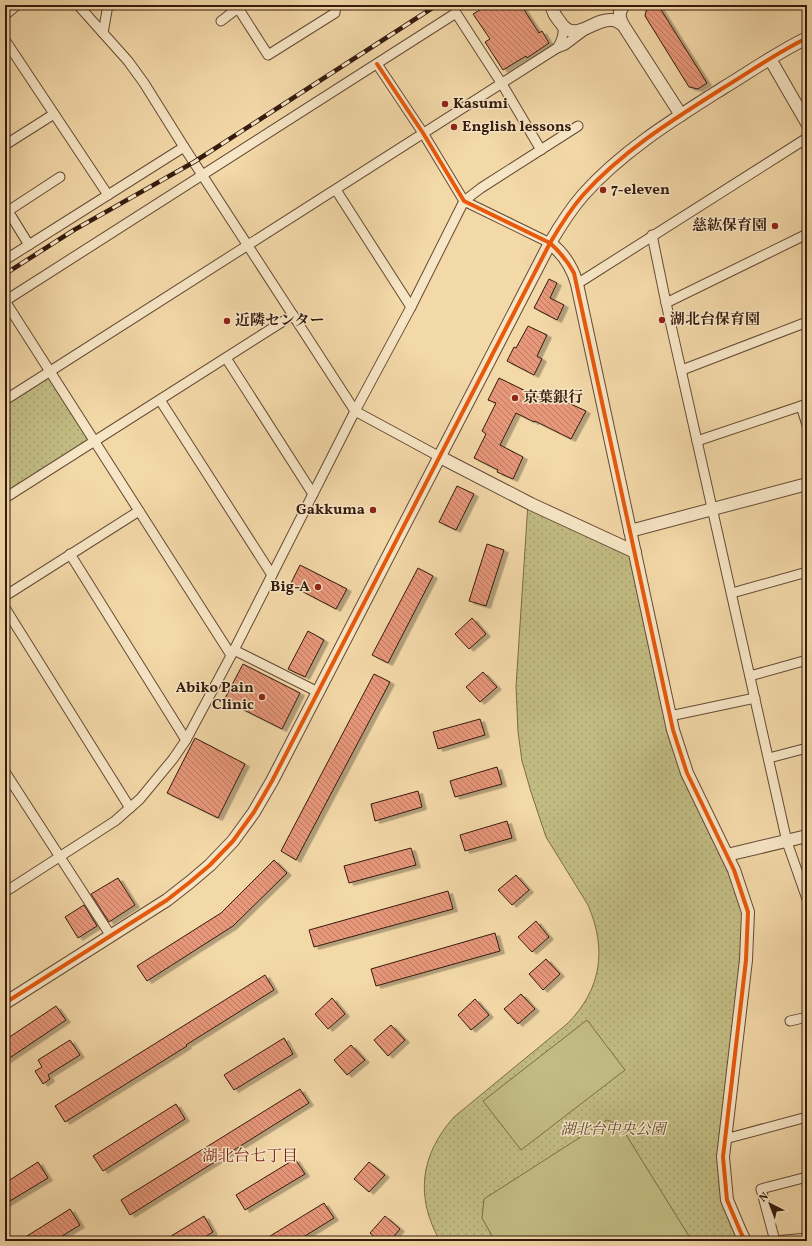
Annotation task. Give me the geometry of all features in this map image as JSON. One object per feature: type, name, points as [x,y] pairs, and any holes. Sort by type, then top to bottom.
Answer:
[{"type":"street","points":[[5,15],[18,5]]},
{"type":"street","points":[[78,5],[128,61],[144,83],[355,411],[531,504],[635,552]]},
{"type":"street","points":[[103,33],[108,5]]},
{"type":"street","points":[[221,21],[238,8],[268,55],[335,13],[336,5]]},
{"type":"street","points":[[552,5],[555,15],[563,27],[571,31],[586,29]]},
{"type":"street","points":[[624,5],[620,10],[619,15],[623,25],[681,115]]},
{"type":"street","points":[[318,692],[232,653],[94,442],[5,301],[203,176],[456,13],[502,84],[541,150]]},
{"type":"street","points":[[5,400],[557,48],[565,45],[595,23],[612,20],[623,25]]},
{"type":"street","points":[[557,48],[562,42],[563,27]]},
{"type":"street","points":[[5,1003],[173,896],[210,864],[233,841],[254,812],[272,781],[550,243],[565,218],[583,195],[632,149],[681,115],[770,59],[807,38]]},
{"type":"street","points":[[5,40],[108,195]]},
{"type":"street","points":[[770,59],[807,123]]},
{"type":"street","points":[[377,64],[423,133],[464,201],[550,243],[567,260],[574,273],[673,730],[687,773],[734,870],[748,912],[746,960],[723,1157],[727,1200],[735,1222],[745,1241]]},
{"type":"street","points":[[5,145],[54,114]]},
{"type":"street","points":[[5,892],[115,822],[140,799],[168,765],[186,740],[232,653],[464,201],[481,188],[578,126]]},
{"type":"street","points":[[577,284],[807,138]]},
{"type":"street","points":[[5,260],[184,147]]},
{"type":"street","points":[[29,245],[6,209],[60,177]]},
{"type":"street","points":[[336,190],[410,307]]},
{"type":"street","points":[[666,303],[807,234]]},
{"type":"street","points":[[652,235],[787,842],[807,899]]},
{"type":"street","points":[[5,498],[293,315]]},
{"type":"street","points":[[682,370],[807,322]]},
{"type":"street","points":[[226,358],[313,494]]},
{"type":"street","points":[[160,400],[272,575]]},
{"type":"street","points":[[697,441],[804,405],[807,425]]},
{"type":"street","points":[[630,531],[807,484]]},
{"type":"street","points":[[5,596],[139,511]]},
{"type":"street","points":[[70,554],[186,740]]},
{"type":"street","points":[[732,593],[807,572]]},
{"type":"street","points":[[5,608],[130,808]]},
{"type":"street","points":[[750,676],[807,660]]},
{"type":"street","points":[[670,716],[755,698]]},
{"type":"street","points":[[769,758],[807,748]]},
{"type":"street","points":[[5,772],[111,936]]},
{"type":"street","points":[[727,855],[787,842],[807,836]]},
{"type":"street","points":[[790,1021],[807,1017]]},
{"type":"street","points":[[725,1139],[807,1119]]},
{"type":"street","points":[[807,1176],[761,1189],[775,1241],[807,1238]]},
{"type":"green space","points":[[50,371],[94,442],[5,498],[5,400]]},
{"type":"green space","name":"湖北台中央公園","points":[[528,503],[635,552],[673,730],[748,912],[725,1183],[745,1241],[440,1241],[432,1225],[427,1208],[424,1192],[428,1161],[434,1146],[443,1131],[454,1117],[567,1024],[579,1011],[588,997],[598,968],[598,937],[594,921],[588,905],[546,837],[522,761],[518,732],[516,686]]},
{"type":"green space","points":[[587,1020],[625,1070],[521,1150],[483,1101]]},
{"type":"green space","points":[[607,1120],[620,1125],[692,1241],[495,1241],[482,1218],[484,1199]]},
{"type":"building","points":[[488,5],[521,5],[539,33],[542,31],[549,43],[527,58],[526,56],[503,70],[485,42],[490,39],[473,14]]},
{"type":"building","points":[[650,5],[658,5],[707,83],[698,89],[689,87],[645,16],[647,7]]},
{"type":"building","points":[[549,279],[557,283],[550,298],[564,305],[557,320],[534,308]]},
{"type":"building","points":[[528,326],[547,335],[537,356],[542,359],[534,375],[507,361],[514,347],[516,348]]},
{"type":"building","points":[[499,378],[550,403],[553,396],[586,411],[571,439],[516,413],[500,445],[523,457],[513,479],[497,472],[498,470],[474,458],[486,434],[482,431],[496,403],[488,400]]},
{"type":"building","points":[[457,486],[474,494],[456,530],[439,522]]},
{"type":"building","points":[[487,544],[504,550],[486,606],[469,601]]},
{"type":"building","name":"Big-A","points":[[300,565],[347,589],[336,609],[290,585]]},
{"type":"building","points":[[418,568],[433,576],[388,663],[372,655]]},
{"type":"building","points":[[472,618],[486,634],[469,649],[455,634]]},
{"type":"building","points":[[308,631],[324,640],[305,677],[288,669]]},
{"type":"building","name":"Abiko Pain Clinic","points":[[243,664],[300,693],[282,729],[224,700]]},
{"type":"building","points":[[483,672],[497,687],[480,702],[466,687]]},
{"type":"building","points":[[374,674],[390,682],[296,860],[281,851]]},
{"type":"building","points":[[480,719],[485,735],[438,749],[433,732]]},
{"type":"building","points":[[195,738],[245,764],[218,818],[167,793]]},
{"type":"building","points":[[497,767],[502,784],[455,797],[450,781]]},
{"type":"building","points":[[418,791],[422,807],[375,821],[371,804]]},
{"type":"building","points":[[507,821],[512,838],[465,851],[460,835]]},
{"type":"building","points":[[411,848],[416,865],[349,883],[344,866]]},
{"type":"building","points":[[274,860],[287,873],[233,926],[147,981],[137,966],[221,913]]},
{"type":"building","points":[[516,875],[529,890],[512,905],[498,890]]},
{"type":"building","points":[[118,878],[135,905],[109,922],[91,894]]},
{"type":"building","points":[[448,891],[453,909],[314,947],[309,930]]},
{"type":"building","points":[[84,905],[97,926],[78,938],[65,917]]},
{"type":"building","points":[[536,921],[549,937],[532,952],[518,937]]},
{"type":"building","points":[[495,933],[500,951],[376,986],[371,969]]},
{"type":"building","points":[[546,959],[560,974],[543,990],[529,974]]},
{"type":"building","points":[[265,975],[274,990],[65,1122],[55,1106]]},
{"type":"building","points":[[521,994],[535,1009],[518,1024],[504,1009]]},
{"type":"building","points":[[332,998],[345,1014],[328,1029],[315,1014]]},
{"type":"building","points":[[475,999],[489,1015],[471,1030],[458,1015]]},
{"type":"building","points":[[56,1006],[66,1020],[5,1061],[5,1040]]},
{"type":"building","points":[[391,1025],[405,1040],[388,1056],[374,1040]]},
{"type":"building","points":[[284,1038],[293,1054],[234,1090],[224,1075]]},
{"type":"building","points":[[70,1040],[80,1055],[48,1075],[50,1079],[43,1084],[35,1071],[42,1067],[38,1060]]},
{"type":"building","points":[[351,1045],[365,1060],[347,1075],[334,1060]]},
{"type":"building","points":[[300,1089],[309,1103],[130,1215],[121,1200]]},
{"type":"building","points":[[176,1104],[185,1119],[103,1171],[93,1156]]},
{"type":"building","points":[[295,1159],[305,1174],[245,1210],[236,1195]]},
{"type":"building","points":[[38,1162],[48,1178],[5,1204],[5,1183]]},
{"type":"building","points":[[369,1162],[385,1175],[369,1192],[354,1179]]},
{"type":"building","points":[[324,1203],[334,1218],[297,1241],[262,1241]]},
{"type":"building","points":[[70,1209],[80,1225],[54,1241],[19,1241]]},
{"type":"building","points":[[204,1216],[213,1232],[198,1241],[163,1241]]},
{"type":"building","points":[[385,1216],[400,1229],[390,1241],[379,1241],[370,1233]]},
{"type":"railway","points":[[5,274],[74,230],[194,162],[437,5]]},
{"type":"cycle path","points":[[5,1003],[167,900],[210,865],[233,841],[254,812],[272,781],[550,243],[565,218],[578,201],[614,164],[649,137],[765,62],[807,38]]},
{"type":"cycle path","points":[[377,64],[423,133],[464,201],[550,243],[563,256],[574,273],[673,730],[687,773],[734,870],[748,912],[746,960],[723,1157],[727,1200],[745,1241]]},
{"type":"place","name":"Kasumi","points":[[445,104]]},
{"type":"place","name":"English lessons","points":[[454,127]]},
{"type":"place","name":"7-eleven","points":[[603,190]]},
{"type":"place","name":"慈紘保育園","points":[[775,226]]},
{"type":"place","name":"湖北台保育園","points":[[662,320]]},
{"type":"place","name":"近隣センター","points":[[227,321]]},
{"type":"place","name":"京葉銀行","points":[[515,398]]},
{"type":"place","name":"Gakkuma","points":[[373,510]]},
{"type":"place","name":"Big-A","points":[[318,587]]},
{"type":"place","name":"Abiko Pain Clinic","points":[[262,697]]},
{"type":"district","name":"湖北台七丁目","points":[[250,1157]]}]
